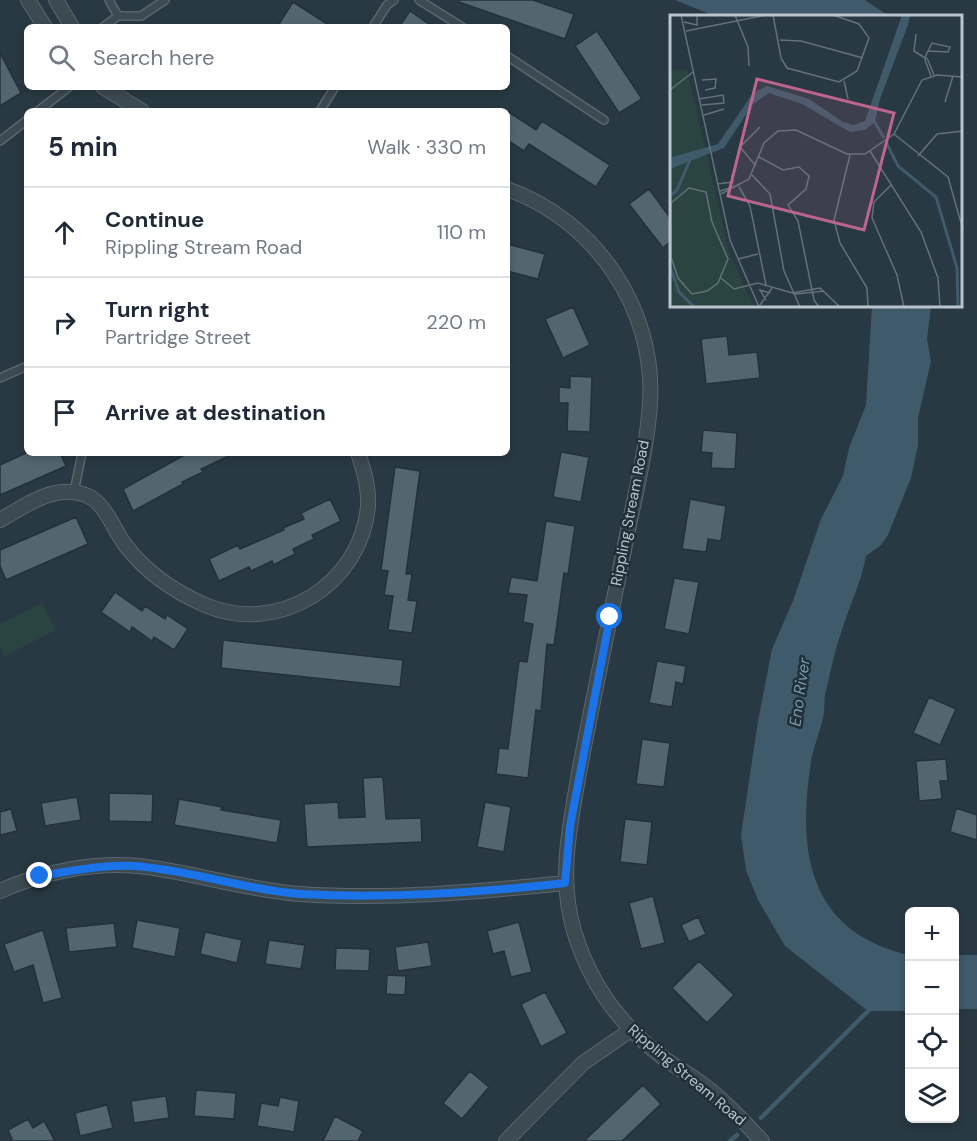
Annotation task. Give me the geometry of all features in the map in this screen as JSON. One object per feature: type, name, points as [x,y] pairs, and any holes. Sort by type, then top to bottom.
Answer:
[{"type":"street","points":[[28,0],[43,24]]},
{"type":"street","points":[[57,0],[70,24]]},
{"type":"street","points":[[108,90],[137,108]]},
{"type":"street","points":[[120,90],[127,102]]},
{"type":"street","name":"Rippling Stream Road","points":[[510,190],[524,195],[559,216],[578,231],[608,263],[637,315],[650,379],[646,432],[570,826],[565,883],[573,929],[590,973],[601,992],[632,1030],[662,1057],[703,1084],[762,1141]]},
{"type":"street","points":[[0,520],[46,494],[74,492],[94,500],[126,547],[167,585],[221,611],[259,614],[280,611],[313,598],[341,573],[352,558],[365,525],[368,505],[367,483],[359,456]]},
{"type":"street","points":[[0,891],[40,876],[111,866],[161,869],[302,894],[446,894],[565,883]]},
{"type":"street","points":[[506,1141],[530,1113],[583,1063],[632,1030]]},
{"type":"lane","points":[[109,0],[118,16]]},
{"type":"lane","points":[[107,24],[118,16],[141,16],[165,0]]},
{"type":"lane","points":[[375,24],[387,5],[394,0]]},
{"type":"lane","points":[[419,0],[457,24]]},
{"type":"lane","points":[[510,58],[604,120]]},
{"type":"lane","points":[[42,108],[65,90]]},
{"type":"lane","points":[[322,108],[333,90]]},
{"type":"lane","points":[[0,141],[24,122]]},
{"type":"lane","points":[[0,378],[24,367]]},
{"type":"lane","points":[[74,492],[81,456]]},
{"type":"green space","points":[[42,603],[56,630],[5,656],[0,645],[0,624]]},
{"type":"water","points":[[675,0],[865,0],[888,15],[712,15]]},
{"type":"water","name":"Eno River","points":[[872,308],[931,308],[927,339],[931,361],[918,418],[918,445],[911,478],[888,535],[881,545],[866,556],[844,623],[825,695],[824,715],[813,751],[807,795],[806,826],[809,856],[817,883],[830,907],[849,928],[875,944],[905,954],[905,1011],[868,1011],[785,946],[758,900],[746,870],[741,835],[758,721],[772,649],[793,601],[821,519],[843,476],[849,448],[866,405]]},
{"type":"water","points":[[959,955],[977,955],[977,1009],[959,1009]]},
{"type":"building","points":[[459,0],[533,0],[574,14],[565,39],[459,2]]},
{"type":"building","points":[[293,2],[327,24],[279,24]]},
{"type":"building","points":[[410,11],[429,24],[401,24]]},
{"type":"building","points":[[597,31],[642,99],[619,113],[575,46]]},
{"type":"building","points":[[0,53],[21,93],[0,106]]},
{"type":"building","points":[[510,113],[536,130],[542,121],[610,165],[596,187],[529,144],[524,151],[510,142]]},
{"type":"building","points":[[649,189],[670,218],[670,242],[663,248],[629,204]]},
{"type":"building","points":[[510,245],[545,254],[538,279],[510,272]]},
{"type":"building","points":[[573,307],[590,345],[563,358],[545,319]]},
{"type":"building","points":[[727,336],[729,355],[757,352],[760,378],[706,384],[701,339]]},
{"type":"building","points":[[570,376],[592,377],[590,432],[567,431],[568,403],[559,403],[559,387],[570,388]]},
{"type":"building","points":[[703,430],[737,433],[735,469],[711,468],[712,453],[701,452]]},
{"type":"building","points":[[561,452],[589,457],[581,502],[553,497]]},
{"type":"building","points":[[24,454],[24,456],[61,456],[66,466],[0,495],[0,465]]},
{"type":"building","points":[[183,456],[229,456],[201,469],[203,472],[133,511],[123,489]]},
{"type":"building","points":[[395,467],[420,471],[406,574],[412,574],[408,600],[417,601],[412,633],[388,630],[393,596],[384,595],[388,571],[381,570]]},
{"type":"building","points":[[330,499],[341,521],[312,535],[314,539],[293,549],[295,554],[274,565],[272,561],[251,571],[249,567],[219,581],[209,559],[238,545],[240,549],[284,530],[283,528],[304,519],[301,513]]},
{"type":"building","points":[[690,499],[726,506],[721,541],[708,539],[706,552],[682,549]]},
{"type":"building","points":[[76,517],[88,544],[6,580],[0,566],[0,550]]},
{"type":"building","points":[[546,521],[575,526],[568,574],[564,573],[554,645],[547,644],[541,711],[536,710],[528,778],[496,774],[499,748],[508,749],[519,661],[527,662],[533,624],[523,622],[527,595],[508,593],[511,577],[537,581]]},
{"type":"building","points":[[674,578],[699,582],[689,634],[664,629]]},
{"type":"building","points":[[115,592],[142,611],[145,606],[165,619],[167,615],[188,629],[174,650],[154,637],[152,641],[132,627],[130,632],[101,612]]},
{"type":"building","points":[[223,640],[403,660],[400,687],[221,668]]},
{"type":"building","points":[[657,661],[686,666],[683,684],[676,682],[672,707],[649,703]]},
{"type":"building","points":[[929,697],[956,709],[940,745],[913,733]]},
{"type":"building","points":[[642,739],[670,743],[664,787],[636,784]]},
{"type":"building","points":[[946,759],[948,781],[940,781],[942,799],[919,801],[916,761]]},
{"type":"building","points":[[383,777],[386,819],[421,818],[422,842],[307,847],[304,804],[338,802],[339,818],[365,817],[363,778]]},
{"type":"building","points":[[109,793],[153,794],[152,822],[109,821]]},
{"type":"building","points":[[77,797],[81,820],[45,826],[41,803]]},
{"type":"building","points":[[179,799],[222,807],[221,810],[281,820],[277,843],[174,825]]},
{"type":"building","points":[[485,802],[511,807],[504,852],[477,847]]},
{"type":"building","points":[[956,808],[977,815],[977,840],[950,832]]},
{"type":"building","points":[[11,809],[17,831],[0,835],[0,812]]},
{"type":"building","points":[[625,819],[652,822],[647,865],[620,862]]},
{"type":"building","points":[[653,896],[665,943],[641,949],[629,903]]},
{"type":"building","points":[[698,917],[706,934],[689,942],[681,925]]},
{"type":"building","points":[[137,920],[180,928],[175,957],[132,948]]},
{"type":"building","points":[[519,922],[532,972],[511,977],[504,951],[493,954],[487,931]]},
{"type":"building","points":[[114,923],[117,947],[69,952],[66,928]]},
{"type":"building","points":[[43,930],[62,998],[43,1003],[33,965],[14,972],[4,944]]},
{"type":"building","points":[[205,932],[242,940],[237,963],[200,954]]},
{"type":"building","points":[[269,940],[305,945],[301,969],[265,964]]},
{"type":"building","points":[[428,942],[432,966],[398,971],[395,947]]},
{"type":"building","points":[[336,948],[370,949],[369,971],[335,970]]},
{"type":"building","points":[[699,961],[734,995],[707,1023],[672,988]]},
{"type":"building","points":[[387,975],[406,976],[405,995],[386,994]]},
{"type":"building","points":[[545,992],[567,1033],[541,1047],[521,1004]]},
{"type":"building","points":[[470,1071],[489,1087],[462,1119],[443,1103]]},
{"type":"building","points":[[643,1085],[661,1104],[622,1141],[584,1141]]},
{"type":"building","points":[[196,1090],[236,1093],[234,1119],[194,1116]]},
{"type":"building","points":[[166,1096],[169,1118],[134,1123],[131,1101]]},
{"type":"building","points":[[280,1097],[299,1101],[294,1132],[257,1126],[261,1103],[278,1106]]},
{"type":"building","points":[[107,1105],[113,1128],[80,1136],[75,1113]]},
{"type":"building","points":[[335,1116],[363,1131],[358,1141],[323,1141]]},
{"type":"building","points":[[28,1119],[33,1128],[44,1121],[55,1141],[9,1141],[12,1139],[8,1130]]},
{"type":"waterway","points":[[761,1118],[871,1008]]},
{"type":"waterway","points":[[730,1141],[737,1135]]},
{"type":"route","points":[[40,876],[111,866],[136,866],[276,891],[302,894],[367,895],[446,894],[565,883],[570,826],[589,717],[610,617]]}]
